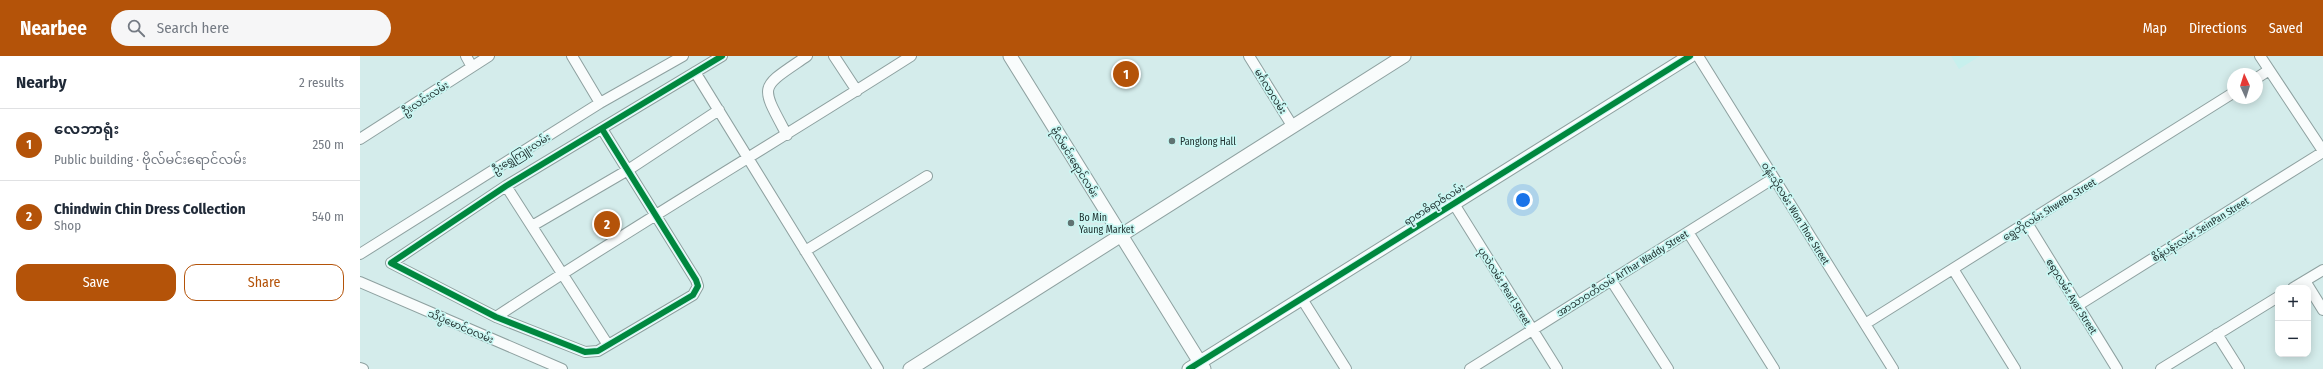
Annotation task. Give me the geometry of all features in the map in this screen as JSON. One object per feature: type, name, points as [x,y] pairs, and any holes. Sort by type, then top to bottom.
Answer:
[{"type":"street","points":[[466,56],[472,67]]},
{"type":"street","name":"ဦးလင်းလမ်း","points":[[360,139],[489,56]]},
{"type":"street","points":[[572,56],[600,103]]},
{"type":"street","name":"ဦးရွှေကြူးလမ်း","points":[[360,254],[600,103],[683,56]]},
{"type":"street","points":[[602,129],[696,280],[697,288],[693,295],[598,351],[585,352],[496,317],[391,263],[506,186],[722,56]]},
{"type":"street","points":[[787,135],[768,99],[768,87],[773,80],[807,56]]},
{"type":"street","points":[[834,56],[857,91]]},
{"type":"street","points":[[496,317],[562,273],[787,135],[911,56]]},
{"type":"street","name":"ဗိုလ်မင်းရောင်လမ်း","points":[[1010,56],[1186,341],[1196,363]]},
{"type":"street","name":"မင်္ဂလာလမ်း","points":[[1249,56],[1293,127]]},
{"type":"street","points":[[910,369],[1404,56]]},
{"type":"street","name":"ရာဇာဓိရာဇ်လမ်း","points":[[1196,363],[1302,299],[1690,56]]},
{"type":"street","name":"ဝန်းသိုလမ်း Won Thoe Street","points":[[1698,56],[1893,369]]},
{"type":"street","points":[[2260,56],[2323,151]]},
{"type":"street","points":[[2263,74],[2269,70]]},
{"type":"street","points":[[695,72],[878,369]]},
{"type":"street","name":"ရွှေဘိုလမ်း ShweBo Street","points":[[1865,324],[2227,97]]},
{"type":"street","points":[[532,226],[628,170],[718,110]]},
{"type":"street","name":"စိန်ပန်းလမ်း SeinPan Street","points":[[2077,306],[2323,151]]},
{"type":"street","points":[[805,250],[927,176]]},
{"type":"street","name":"အာသာဝတီလမ် ArThar Waddy Street","points":[[1470,369],[1774,178]]},
{"type":"street","points":[[506,186],[608,345]]},
{"type":"street","name":"ပုလဲလမ်း Pearl Street","points":[[1454,204],[1557,369]]},
{"type":"street","name":"ဧရာလမ်း Ayar Street","points":[[2026,223],[2117,369]]},
{"type":"street","points":[[1688,232],[1774,369]]},
{"type":"street","points":[[1953,270],[2015,369]]},
{"type":"street","points":[[2298,285],[2323,270]]},
{"type":"street","points":[[1611,280],[1668,369]]},
{"type":"street","points":[[2305,281],[2323,310]]},
{"type":"street","name":"သိပ္ပံမောင်ဝလမ်း","points":[[360,282],[562,369]]},
{"type":"street","points":[[1302,299],[1346,369]]},
{"type":"street","points":[[2161,369],[2275,299]]},
{"type":"street","points":[[2217,334],[2238,369]]},
{"type":"shaded area","points":[[1951,56],[1980,56],[1959,69]]},
{"type":"cycle path","points":[[602,129],[696,280],[698,286],[693,295],[598,351],[585,352],[496,317],[391,263],[506,186],[722,56]]},
{"type":"cycle path","points":[[1189,369],[1690,56]]},
{"type":"place","name":"လေဘာရုံး","points":[[1126,74]]},
{"type":"place","name":"Panglong Hall","points":[[1172,141]]},
{"type":"place","name":"Bo Min Yaung Market","points":[[1071,223]]},
{"type":"place","name":"Chindwin Chin Dress Collection","points":[[607,224]]}]
